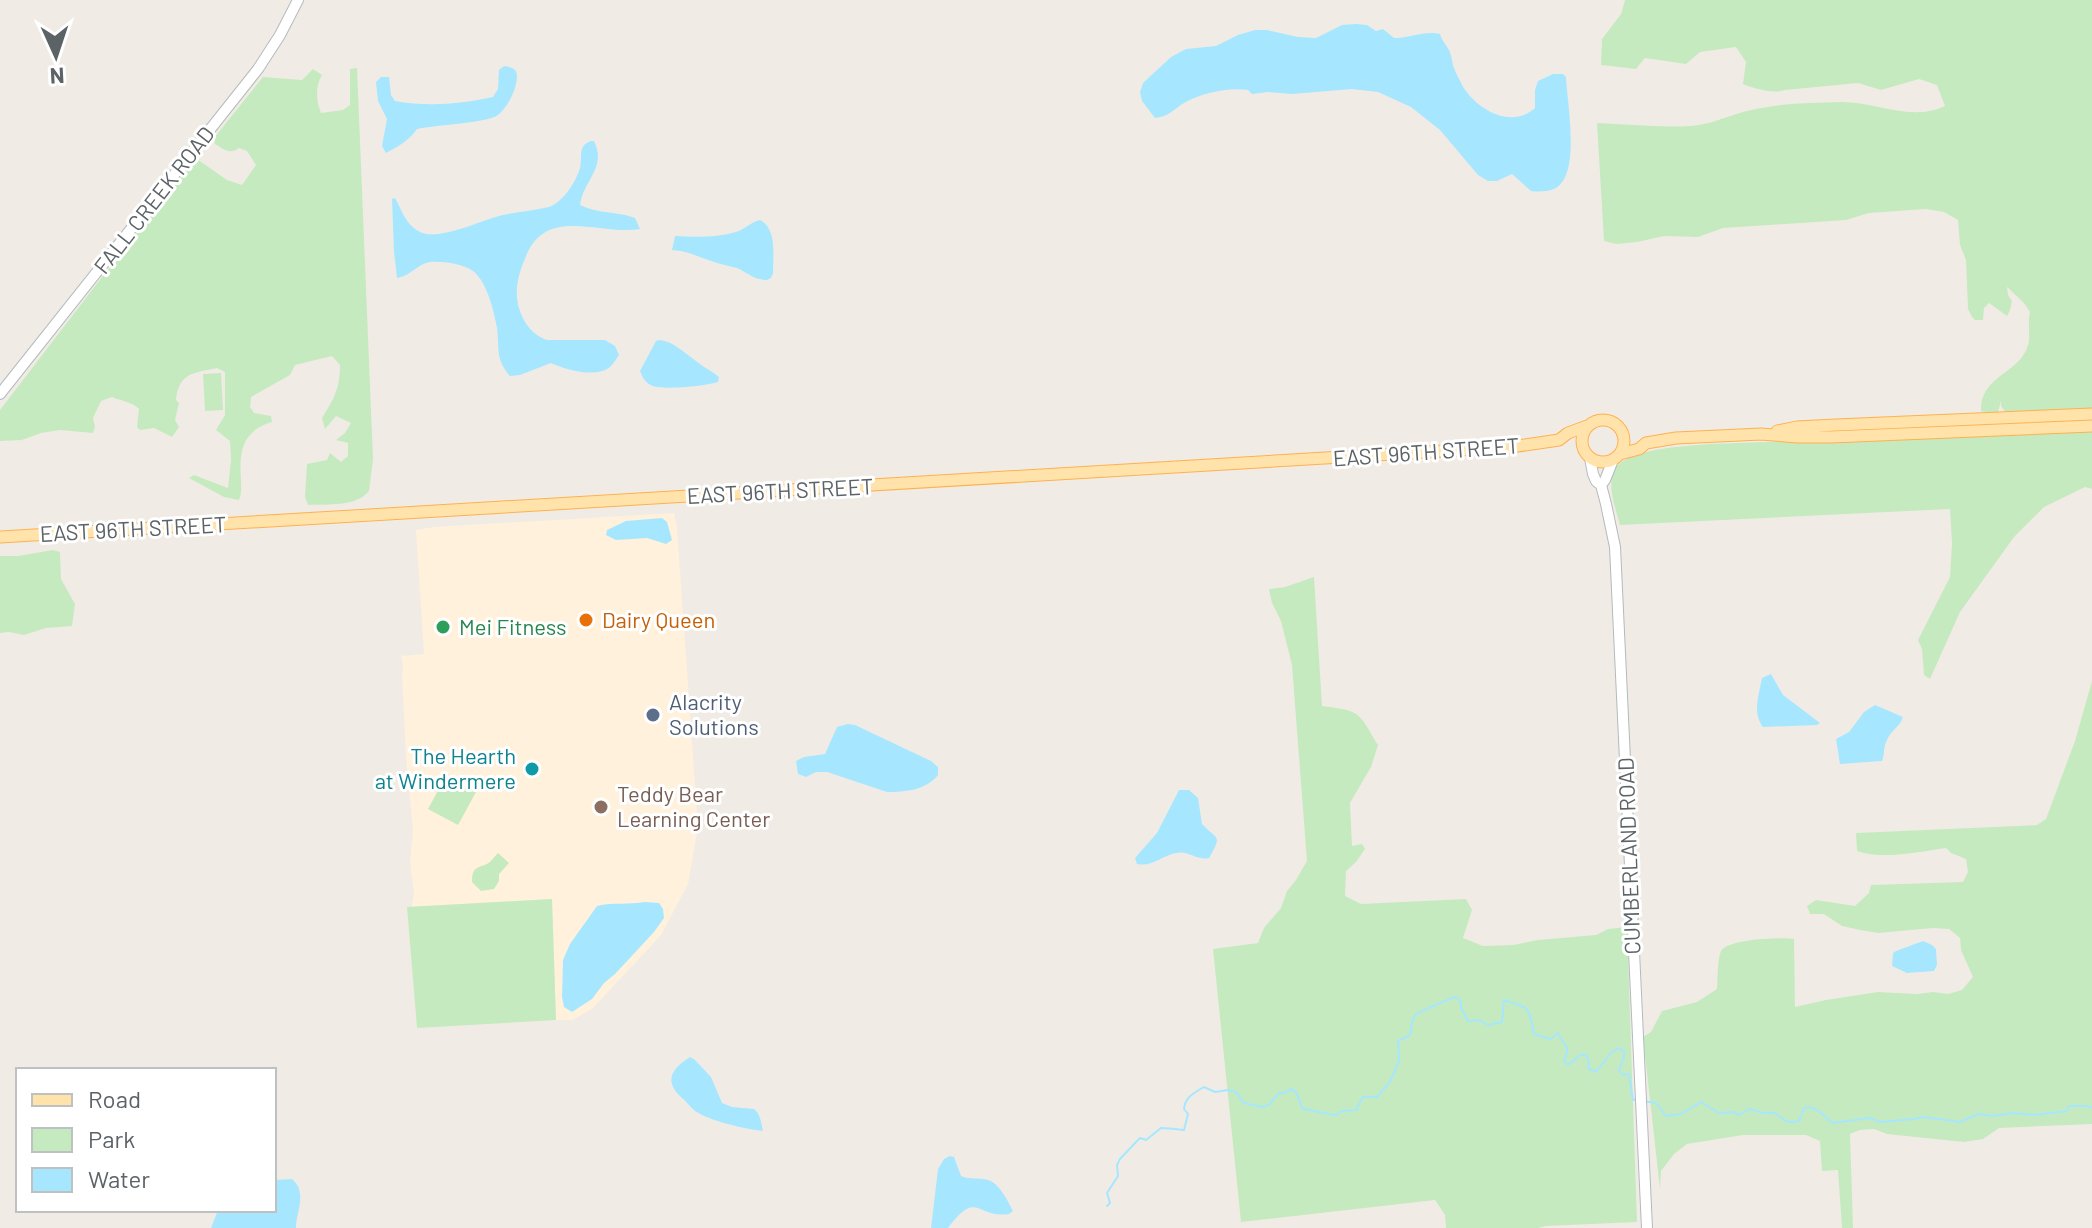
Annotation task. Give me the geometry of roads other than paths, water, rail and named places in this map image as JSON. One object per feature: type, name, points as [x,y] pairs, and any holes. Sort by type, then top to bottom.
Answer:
[{"type":"main road","name":"FALL CREEK ROAD","points":[[0,394],[258,69],[298,0]]},
{"type":"main road","points":[[1761,434],[1797,427],[2092,414]]},
{"type":"main road","points":[[1587,455],[1582,437],[1587,426],[1604,420],[1646,443],[1761,434],[1831,437],[2092,426]]},
{"type":"main road","name":"EAST 96TH STREET","points":[[0,537],[1485,449],[1559,440],[1587,426]]},
{"type":"main road","points":[[1601,485],[1624,446],[1622,432]]},
{"type":"main road","points":[[1559,440],[1601,462],[1639,449],[1646,443]]},
{"type":"main road","name":"CUMBERLAND ROAD","points":[[1587,455],[1593,474],[1601,485],[1615,547],[1647,1228]]},
{"type":"water","points":[[1342,25],[1367,25],[1376,31],[1383,29],[1394,38],[1440,34],[1468,94],[1485,109],[1505,117],[1526,114],[1535,108],[1538,81],[1553,74],[1563,74],[1566,77],[1571,136],[1564,180],[1556,188],[1540,192],[1531,191],[1512,174],[1497,181],[1488,181],[1478,175],[1440,130],[1411,107],[1378,92],[1352,89],[1252,94],[1248,90],[1224,90],[1198,96],[1167,115],[1155,118],[1142,101],[1140,92],[1143,83],[1171,57],[1186,49],[1216,46],[1255,30],[1316,38]]},
{"type":"water","points":[[504,66],[515,70],[517,81],[508,103],[498,115],[417,129],[407,140],[386,153],[382,146],[387,119],[378,101],[376,82],[381,77],[389,77],[391,95],[395,101],[457,103],[493,97],[498,89],[499,70]]},
{"type":"water","points":[[594,141],[598,159],[580,205],[635,218],[640,229],[576,226],[547,231],[535,240],[526,256],[519,277],[517,298],[526,324],[541,337],[547,340],[605,340],[615,346],[619,355],[611,366],[598,372],[573,370],[551,363],[510,376],[499,356],[497,330],[488,295],[473,271],[464,266],[430,262],[397,278],[392,199],[395,198],[411,225],[428,234],[448,232],[499,216],[549,207],[559,201],[572,185],[580,168],[582,149]]},
{"type":"water","points":[[760,220],[769,229],[773,243],[773,273],[767,280],[755,278],[737,268],[672,250],[675,236],[728,234]]},
{"type":"water","points":[[659,340],[679,348],[719,377],[718,382],[675,388],[648,383],[640,371]]},
{"type":"water","points":[[662,518],[667,522],[672,540],[666,544],[647,538],[616,540],[606,535],[607,530],[626,521]]},
{"type":"water","points":[[1771,674],[1783,695],[1820,723],[1763,727],[1757,710],[1758,697],[1762,678]]},
{"type":"water","points":[[1875,705],[1903,717],[1887,740],[1882,761],[1840,764],[1836,739],[1849,732],[1864,712]]},
{"type":"water","points":[[848,724],[931,761],[938,767],[938,775],[922,787],[887,792],[827,772],[816,772],[806,777],[798,774],[796,761],[825,754],[837,727]]},
{"type":"water","points":[[1179,790],[1189,790],[1198,798],[1202,824],[1216,838],[1209,858],[1181,852],[1148,864],[1137,864],[1135,858],[1157,833]]},
{"type":"water","points":[[659,903],[663,909],[664,918],[654,932],[592,999],[572,1012],[564,1007],[563,960],[570,944],[597,906]]},
{"type":"water","points":[[1923,941],[1936,949],[1937,965],[1934,971],[1907,973],[1892,966],[1893,953]]},
{"type":"water","points":[[690,1057],[711,1077],[722,1103],[754,1109],[763,1131],[718,1121],[691,1108],[671,1080],[678,1066]]},
{"type":"water","points":[[950,1156],[954,1157],[961,1176],[985,1179],[996,1185],[1013,1211],[998,1214],[972,1207],[958,1216],[948,1228],[931,1228],[938,1169]]},
{"type":"water","points":[[292,1179],[297,1184],[300,1196],[296,1228],[211,1228],[217,1212],[276,1212],[276,1180]]},
{"type":"waterway","points":[[1107,1206],[1110,1203],[1107,1193],[1118,1176],[1120,1159],[1140,1138],[1146,1140],[1161,1128],[1184,1130],[1188,1114],[1184,1109],[1186,1101],[1200,1089],[1236,1092],[1244,1103],[1262,1107],[1269,1105],[1279,1093],[1292,1089],[1302,1108],[1336,1115],[1342,1111],[1356,1110],[1363,1097],[1377,1097],[1390,1082],[1399,1061],[1398,1041],[1410,1035],[1414,1016],[1456,997],[1468,1021],[1480,1020],[1488,1025],[1502,1022],[1504,1000],[1524,1007],[1529,1013],[1534,1034],[1550,1039],[1558,1033],[1567,1048],[1566,1064],[1585,1055],[1589,1069],[1596,1072],[1611,1053],[1618,1048],[1624,1051],[1619,1070],[1623,1075],[1629,1074],[1633,1100],[1637,1100]]},
{"type":"waterway","points":[[1643,1101],[1656,1103],[1666,1116],[1681,1114],[1701,1102],[1719,1113],[1739,1115],[1749,1109],[1775,1113],[1791,1122],[1799,1121],[1804,1108],[1809,1107],[1833,1123],[1870,1118],[1880,1122],[1924,1117],[1960,1122],[1978,1114],[2034,1115],[2067,1111],[2069,1106],[2092,1107]]},
{"type":"place","name":"Dairy Queen","points":[[586,620]]},
{"type":"place","name":"Mei Fitness","points":[[443,627]]},
{"type":"place","name":"Alacrity Solutions","points":[[653,715]]},
{"type":"place","name":"The Hearth at Windermere","points":[[532,769]]},
{"type":"place","name":"Teddy Bear Learning Center","points":[[601,807]]}]
